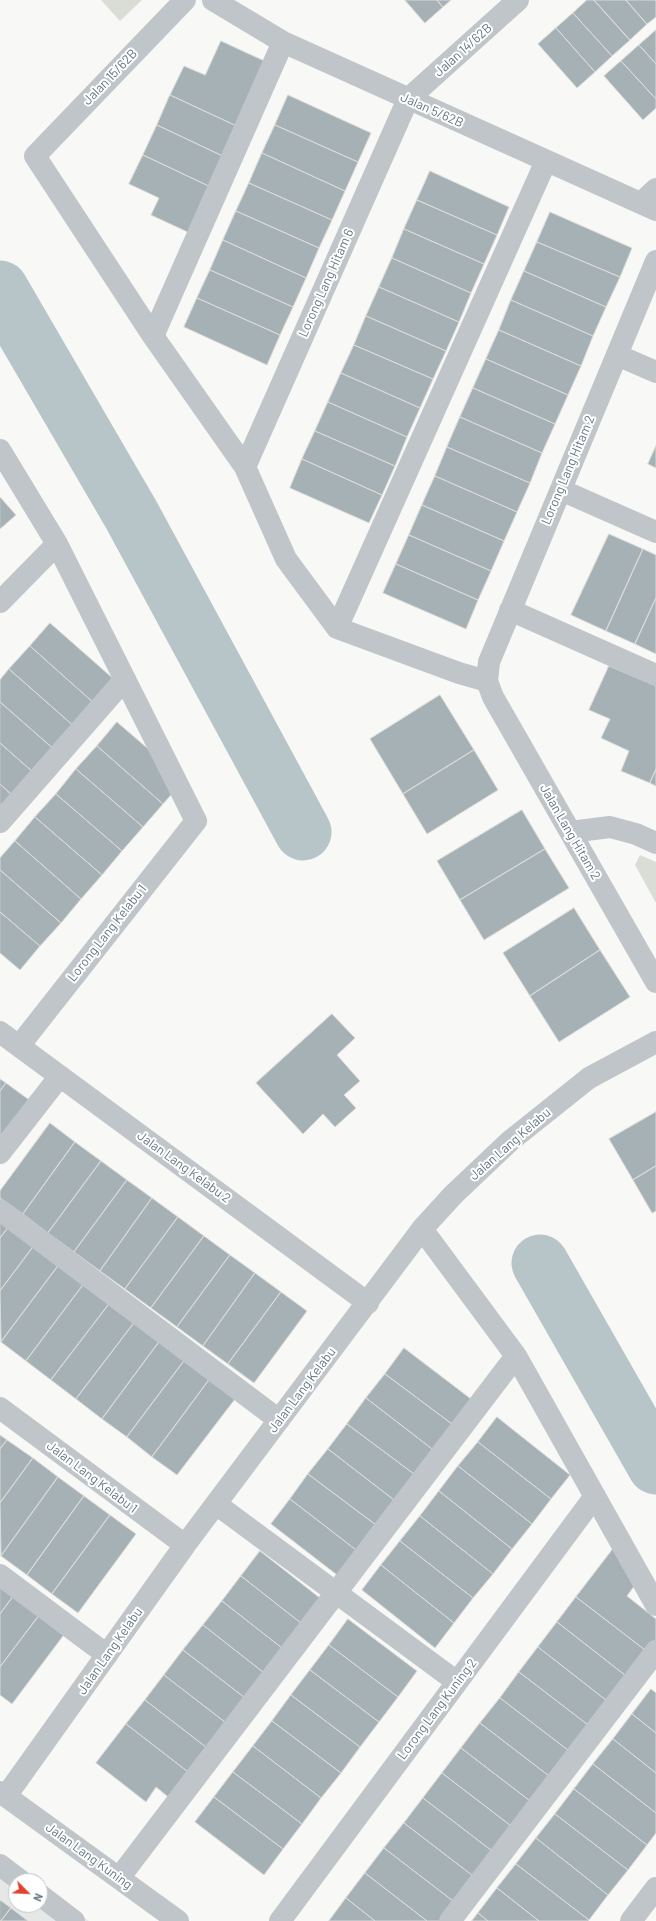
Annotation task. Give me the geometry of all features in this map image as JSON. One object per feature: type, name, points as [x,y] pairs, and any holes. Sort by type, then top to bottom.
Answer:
[{"type":"street","name":"Jalan 15/62B","points":[[153,336],[35,156],[185,0]]},
{"type":"street","name":"Jalan 5/62B","points":[[213,0],[283,42],[546,161],[651,201]]},
{"type":"street","name":"Jalan 14/62B","points":[[408,99],[518,0]]},
{"type":"street","points":[[283,42],[153,336],[245,467],[286,559],[337,628],[459,673],[487,681]]},
{"type":"street","name":"Lorong Lang Hitam 6","points":[[245,467],[408,99]]},
{"type":"street","points":[[337,628],[546,161]]},
{"type":"street","name":"Lorong Lang Hitam 2","points":[[487,681],[489,662],[656,261]]},
{"type":"street","points":[[617,355],[656,372]]},
{"type":"street","points":[[0,450],[57,544],[125,679],[0,822]]},
{"type":"street","points":[[560,490],[656,532]]},
{"type":"street","points":[[0,602],[57,544]]},
{"type":"street","points":[[510,610],[656,675]]},
{"type":"street","name":"Lorong Lang Kelabu 1","points":[[19,1046],[196,821],[125,679]]},
{"type":"street","name":"Jalan Lang Hitam 2","points":[[487,681],[493,697],[656,982]]},
{"type":"street","points":[[570,832],[610,827],[636,834],[656,843]]},
{"type":"street","name":"Jalan Lang Kelabu 2","points":[[0,1032],[368,1303]]},
{"type":"street","name":"Jalan Lang Kelabu","points":[[3,1794],[107,1655],[184,1545],[368,1303],[422,1229],[453,1195],[516,1136],[589,1078],[656,1042]]},
{"type":"street","points":[[0,1153],[60,1076]]},
{"type":"street","points":[[0,1210],[279,1420]]},
{"type":"street","points":[[422,1229],[516,1356],[656,1605]]},
{"type":"street","points":[[119,1878],[516,1356]]},
{"type":"street","name":"Jalan Lang Kelabu 1","points":[[0,1408],[184,1545]]},
{"type":"street","name":"Lorong Lang Kuning 2","points":[[280,1921],[595,1496]]},
{"type":"street","points":[[216,1504],[457,1682]]},
{"type":"street","points":[[0,1576],[107,1655]]},
{"type":"street","points":[[450,1921],[656,1652]]},
{"type":"street","name":"Jalan Lang Kuning","points":[[3,1794],[178,1921]]},
{"type":"street","points":[[0,1865],[10,1873]]},
{"type":"street","points":[[631,1921],[656,1888]]},
{"type":"street","points":[[48,1901],[74,1921]]},
{"type":"shaded area","points":[[101,0],[142,0],[120,21]]},
{"type":"shaded area","points":[[640,855],[656,862],[656,903],[635,865]]},
{"type":"shaded area","points":[[0,1853],[26,1873],[8,1873],[8,1913],[48,1913],[48,1889],[89,1921],[0,1921]]},
{"type":"building","points":[[405,0],[437,0],[443,7],[425,23]]},
{"type":"building","points":[[437,0],[451,0],[443,7]]},
{"type":"building","points":[[587,0],[594,0],[630,40],[612,56],[573,13]]},
{"type":"building","points":[[594,0],[626,0],[647,24],[630,40]]},
{"type":"building","points":[[626,0],[656,0],[656,17],[647,24]]},
{"type":"building","points":[[573,13],[612,56],[595,72],[556,28]]},
{"type":"building","points":[[556,28],[595,72],[577,88],[538,44]]},
{"type":"building","points":[[656,30],[656,64],[639,45]]},
{"type":"building","points":[[221,41],[273,65],[243,129],[170,95],[184,66],[205,75]]},
{"type":"building","points":[[639,45],[656,64],[656,99],[621,61]]},
{"type":"building","points":[[621,61],[656,99],[656,108],[643,120],[604,76]]},
{"type":"building","points":[[170,95],[243,129],[229,159],[157,125]]},
{"type":"building","points":[[288,95],[371,133],[358,162],[275,125]]},
{"type":"building","points":[[157,125],[229,159],[215,189],[143,155]]},
{"type":"building","points":[[275,125],[358,162],[345,191],[262,153]]},
{"type":"building","points":[[262,153],[345,191],[332,220],[249,183]]},
{"type":"building","points":[[143,155],[215,189],[194,235],[151,215],[159,198],[129,184]]},
{"type":"building","points":[[430,171],[509,207],[497,235],[417,200]]},
{"type":"building","points":[[249,183],[332,220],[319,248],[236,211]]},
{"type":"building","points":[[417,200],[497,235],[484,264],[404,229]]},
{"type":"building","points":[[236,211],[319,248],[306,278],[223,240]]},
{"type":"building","points":[[550,212],[632,248],[620,277],[537,242]]},
{"type":"building","points":[[404,229],[484,264],[471,293],[392,258]]},
{"type":"building","points":[[223,240],[306,278],[293,307],[210,270]]},
{"type":"building","points":[[537,242],[620,277],[606,307],[524,271]]},
{"type":"building","points":[[392,258],[471,293],[459,322],[379,287]]},
{"type":"building","points":[[210,270],[293,307],[280,335],[197,298]]},
{"type":"building","points":[[524,271],[606,307],[593,336],[511,300]]},
{"type":"building","points":[[379,287],[459,322],[446,351],[366,316]]},
{"type":"building","points":[[197,298],[280,335],[267,365],[184,327]]},
{"type":"building","points":[[511,300],[593,336],[581,366],[499,330]]},
{"type":"building","points":[[366,316],[446,351],[433,379],[354,345]]},
{"type":"building","points":[[499,330],[581,366],[568,395],[486,359]]},
{"type":"building","points":[[354,345],[433,379],[420,408],[341,373]]},
{"type":"building","points":[[486,359],[568,395],[555,424],[473,388]]},
{"type":"building","points":[[341,373],[420,408],[407,437],[328,402]]},
{"type":"building","points":[[473,388],[555,424],[542,453],[460,417]]},
{"type":"building","points":[[328,402],[407,437],[395,466],[315,431]]},
{"type":"building","points":[[460,417],[542,453],[530,483],[447,447]]},
{"type":"building","points":[[315,431],[395,466],[382,495],[302,459]]},
{"type":"building","points":[[656,446],[656,468],[648,464]]},
{"type":"building","points":[[447,447],[530,483],[517,512],[435,476]]},
{"type":"building","points":[[302,459],[382,495],[369,523],[290,488]]},
{"type":"building","points":[[435,476],[517,512],[504,541],[422,505]]},
{"type":"building","points":[[0,497],[16,515],[0,529]]},
{"type":"building","points":[[422,505],[504,541],[491,571],[409,535]]},
{"type":"building","points":[[609,534],[643,549],[606,631],[571,615]]},
{"type":"building","points":[[409,535],[491,571],[478,600],[396,564]]},
{"type":"building","points":[[643,549],[656,555],[656,598],[635,644],[606,631]]},
{"type":"building","points":[[396,564],[478,600],[466,629],[383,593]]},
{"type":"building","points":[[656,598],[656,654],[635,644]]},
{"type":"building","points":[[50,623],[117,682],[96,705],[30,646]]},
{"type":"building","points":[[30,646],[96,705],[76,728],[9,669]]},
{"type":"building","points":[[609,666],[656,686],[656,769],[650,783],[621,771],[629,751],[601,738],[610,719],[589,710]]},
{"type":"building","points":[[9,669],[76,728],[56,751],[0,702],[0,680]]},
{"type":"building","points":[[440,695],[474,750],[403,794],[370,739]]},
{"type":"building","points":[[0,702],[56,751],[35,774],[0,743]]},
{"type":"building","points":[[117,722],[184,780],[163,804],[97,746]]},
{"type":"building","points":[[0,743],[35,774],[15,798],[0,784]]},
{"type":"building","points":[[97,746],[163,804],[143,827],[76,769]]},
{"type":"building","points":[[474,750],[498,790],[427,834],[403,794]]},
{"type":"building","points":[[76,769],[143,827],[122,851],[56,794]]},
{"type":"building","points":[[656,769],[656,786],[650,783]]},
{"type":"building","points":[[0,784],[15,798],[0,814]]},
{"type":"building","points":[[56,794],[122,851],[102,875],[35,817]]},
{"type":"building","points":[[522,810],[545,849],[460,900],[437,861]]},
{"type":"building","points":[[35,817],[102,875],[81,899],[15,841]]},
{"type":"building","points":[[15,841],[81,899],[61,923],[0,870],[0,858]]},
{"type":"building","points":[[545,849],[569,888],[484,940],[460,900]]},
{"type":"building","points":[[0,870],[61,923],[40,946],[0,912]]},
{"type":"building","points":[[574,908],[600,950],[530,996],[503,953]]},
{"type":"building","points":[[0,912],[40,946],[20,970],[0,953]]},
{"type":"building","points":[[600,950],[630,997],[559,1042],[530,996]]},
{"type":"building","points":[[332,1014],[355,1038],[337,1055],[360,1081],[344,1095],[356,1108],[335,1127],[323,1114],[303,1134],[256,1083]]},
{"type":"building","points":[[0,1079],[6,1083],[0,1091]]},
{"type":"building","points":[[6,1083],[32,1102],[0,1146],[0,1091]]},
{"type":"building","points":[[656,1112],[656,1166],[633,1180],[609,1139]]},
{"type":"building","points":[[50,1123],[75,1142],[23,1214],[0,1198],[0,1191]]},
{"type":"building","points":[[75,1142],[101,1161],[48,1233],[23,1214]]},
{"type":"building","points":[[101,1161],[127,1180],[74,1252],[48,1233]]},
{"type":"building","points":[[656,1166],[656,1211],[652,1213],[633,1180]]},
{"type":"building","points":[[127,1180],[152,1198],[100,1271],[74,1252]]},
{"type":"building","points":[[152,1198],[178,1217],[125,1289],[100,1271]]},
{"type":"building","points":[[178,1217],[204,1236],[151,1308],[125,1289]]},
{"type":"building","points":[[0,1222],[8,1228],[0,1238]]},
{"type":"building","points":[[8,1228],[33,1247],[0,1291],[0,1238]]},
{"type":"building","points":[[204,1236],[230,1255],[177,1327],[151,1308]]},
{"type":"building","points":[[33,1247],[58,1266],[1,1342],[0,1291]]},
{"type":"building","points":[[230,1255],[255,1273],[203,1346],[177,1327]]},
{"type":"building","points":[[58,1266],[83,1285],[26,1361],[1,1342]]},
{"type":"building","points":[[255,1273],[281,1292],[228,1364],[203,1346]]},
{"type":"building","points":[[83,1285],[109,1304],[51,1380],[26,1361]]},
{"type":"building","points":[[281,1292],[307,1311],[254,1383],[228,1364]]},
{"type":"building","points":[[109,1304],[134,1323],[76,1399],[51,1380]]},
{"type":"building","points":[[134,1323],[159,1342],[102,1419],[76,1399]]},
{"type":"building","points":[[159,1342],[184,1361],[127,1437],[102,1419]]},
{"type":"building","points":[[404,1348],[475,1402],[456,1427],[385,1374]]},
{"type":"building","points":[[184,1361],[209,1380],[152,1457],[127,1437]]},
{"type":"building","points":[[385,1374],[456,1427],[436,1452],[366,1398]]},
{"type":"building","points":[[209,1380],[235,1399],[177,1475],[152,1457]]},
{"type":"building","points":[[366,1398],[436,1452],[418,1477],[347,1424]]},
{"type":"building","points":[[497,1417],[570,1475],[551,1499],[478,1442]]},
{"type":"building","points":[[347,1424],[418,1477],[398,1503],[328,1449]]},
{"type":"building","points":[[0,1435],[7,1440],[0,1449]]},
{"type":"building","points":[[7,1440],[33,1458],[0,1503],[0,1449]]},
{"type":"building","points":[[478,1442],[551,1499],[532,1524],[458,1466]]},
{"type":"building","points":[[328,1449],[398,1503],[380,1528],[308,1474]]},
{"type":"building","points":[[33,1458],[58,1477],[1,1556],[0,1503]]},
{"type":"building","points":[[458,1466],[532,1524],[512,1549],[439,1491]]},
{"type":"building","points":[[308,1474],[380,1528],[360,1553],[290,1499]]},
{"type":"building","points":[[58,1477],[84,1496],[27,1575],[1,1556]]},
{"type":"building","points":[[439,1491],[512,1549],[493,1574],[420,1516]]},
{"type":"building","points":[[84,1496],[110,1515],[52,1594],[27,1575]]},
{"type":"building","points":[[290,1499],[360,1553],[341,1578],[271,1524]]},
{"type":"building","points":[[110,1515],[136,1534],[78,1613],[52,1594]]},
{"type":"building","points":[[420,1516],[493,1574],[473,1598],[400,1541]]},
{"type":"building","points":[[400,1541],[473,1598],[454,1623],[381,1565]]},
{"type":"building","points":[[616,1545],[637,1582],[627,1596],[656,1619],[656,1645],[649,1653],[576,1597]]},
{"type":"building","points":[[260,1551],[325,1602],[306,1627],[241,1576]]},
{"type":"building","points":[[381,1565],[454,1623],[435,1648],[362,1590]]},
{"type":"building","points":[[241,1576],[306,1627],[287,1652],[222,1601]]},
{"type":"building","points":[[0,1582],[15,1594],[0,1614]]},
{"type":"building","points":[[15,1594],[41,1613],[0,1667],[0,1614]]},
{"type":"building","points":[[576,1597],[649,1653],[630,1679],[557,1622]]},
{"type":"building","points":[[222,1601],[287,1652],[268,1676],[203,1625]]},
{"type":"building","points":[[41,1613],[66,1632],[12,1704],[0,1695],[0,1667]]},
{"type":"building","points":[[348,1619],[417,1671],[398,1697],[329,1645]]},
{"type":"building","points":[[557,1622],[630,1679],[611,1704],[538,1647]]},
{"type":"building","points":[[203,1625],[268,1676],[249,1701],[183,1650]]},
{"type":"building","points":[[329,1645],[398,1697],[379,1722],[310,1670]]},
{"type":"building","points":[[538,1647],[611,1704],[592,1728],[519,1672]]},
{"type":"building","points":[[183,1650],[249,1701],[230,1726],[164,1675]]},
{"type":"building","points":[[310,1670],[379,1722],[360,1747],[291,1695]]},
{"type":"building","points":[[519,1672],[592,1728],[573,1754],[500,1698]]},
{"type":"building","points":[[164,1675],[230,1726],[211,1751],[145,1700]]},
{"type":"building","points":[[651,1689],[656,1693],[656,1733],[632,1714]]},
{"type":"building","points":[[291,1695],[360,1747],[341,1773],[272,1721]]},
{"type":"building","points":[[500,1698],[573,1754],[553,1779],[480,1723]]},
{"type":"building","points":[[145,1700],[211,1751],[192,1775],[126,1724]]},
{"type":"building","points":[[632,1714],[656,1733],[656,1773],[613,1739]]},
{"type":"building","points":[[272,1721],[341,1773],[321,1798],[253,1746]]},
{"type":"building","points":[[480,1723],[553,1779],[534,1804],[461,1748]]},
{"type":"building","points":[[126,1724],[192,1775],[172,1800],[156,1787],[146,1802],[96,1763]]},
{"type":"building","points":[[613,1739],[656,1773],[656,1813],[593,1764]]},
{"type":"building","points":[[253,1746],[321,1798],[302,1824],[233,1772]]},
{"type":"building","points":[[461,1748],[534,1804],[515,1829],[442,1773]]},
{"type":"building","points":[[593,1764],[656,1813],[656,1833],[647,1845],[574,1789]]},
{"type":"building","points":[[233,1772],[302,1824],[283,1849],[214,1797]]},
{"type":"building","points":[[442,1773],[515,1829],[496,1854],[423,1798]]},
{"type":"building","points":[[574,1789],[647,1845],[628,1870],[555,1814]]},
{"type":"building","points":[[214,1797],[283,1849],[264,1875],[195,1822]]},
{"type":"building","points":[[423,1798],[496,1854],[477,1879],[404,1823]]},
{"type":"building","points":[[555,1814],[628,1870],[608,1895],[536,1838]]},
{"type":"building","points":[[404,1823],[477,1879],[457,1904],[384,1848]]},
{"type":"building","points":[[536,1838],[608,1895],[589,1920],[516,1864]]},
{"type":"building","points":[[384,1848],[457,1904],[445,1921],[427,1921],[365,1873]]},
{"type":"building","points":[[516,1864],[589,1920],[539,1921],[497,1888]]},
{"type":"building","points":[[365,1873],[427,1921],[375,1921],[346,1898]]},
{"type":"building","points":[[497,1888],[539,1921],[488,1921],[478,1913]]},
{"type":"building","points":[[346,1898],[375,1921],[329,1921]]},
{"type":"building","points":[[0,1900],[8,1906],[8,1912],[0,1921]]},
{"type":"building","points":[[8,1912],[18,1913],[28,1921],[1,1921]]},
{"type":"building","points":[[478,1913],[488,1921],[472,1921]]},
{"type":"waterway","points":[[0,289],[132,516],[303,832]]},
{"type":"waterway","points":[[540,1263],[656,1466]]}]
